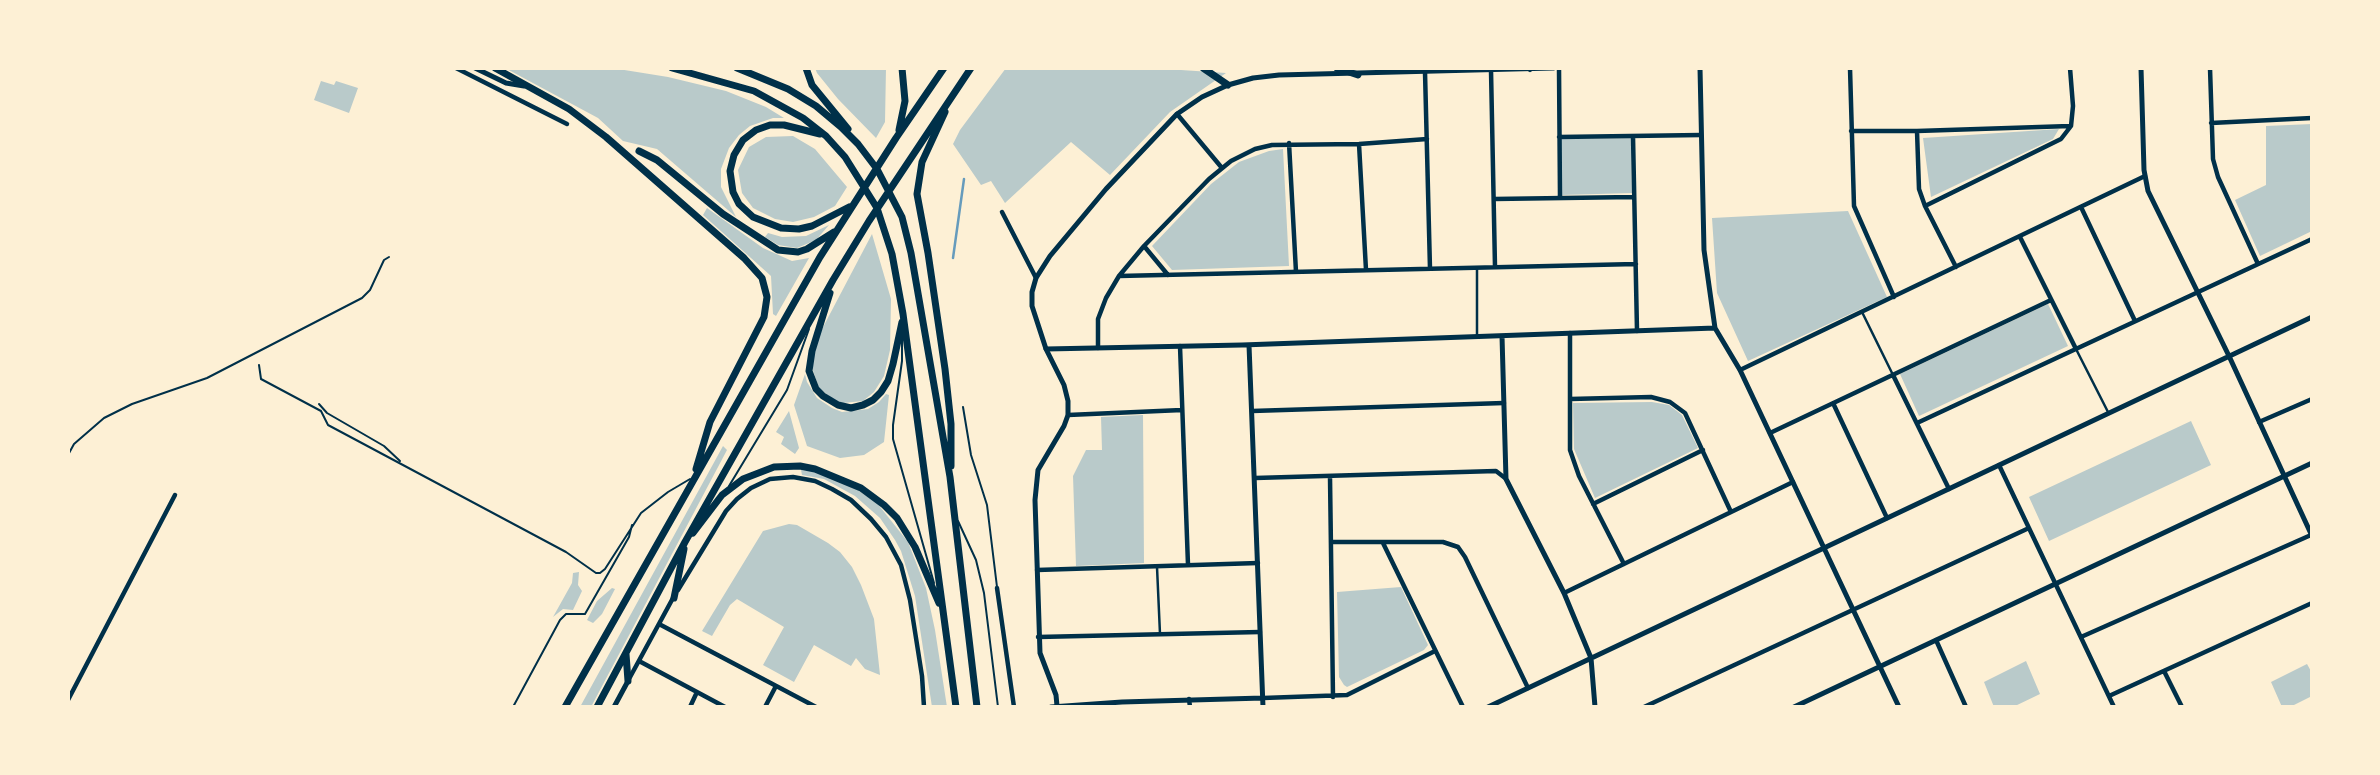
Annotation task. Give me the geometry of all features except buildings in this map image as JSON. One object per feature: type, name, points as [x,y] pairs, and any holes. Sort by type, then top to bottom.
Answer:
[{"type":"highway","points":[[495,68],[569,109],[619,147],[744,258],[759,273],[765,284],[767,297],[764,317],[710,422],[694,477]]},
{"type":"highway","points":[[672,68],[721,80],[761,94],[788,108],[826,136],[847,160],[870,195],[888,237],[903,314],[956,707]]},
{"type":"highway","points":[[737,68],[768,79],[807,100],[858,144]]},
{"type":"highway","points":[[806,68],[808,78],[818,93],[839,117],[887,186],[902,217],[911,253],[950,477],[977,707]]},
{"type":"highway","points":[[896,138],[905,100],[902,68]]},
{"type":"highway","points":[[565,707],[837,229],[943,68]]},
{"type":"highway","points":[[597,707],[685,542],[833,280],[869,220],[971,68]]},
{"type":"highway","points":[[1203,68],[1228,85]]},
{"type":"highway","points":[[1337,68],[1358,75]]},
{"type":"highway","points":[[950,100],[922,162],[917,194],[949,405],[952,443],[950,477]]},
{"type":"highway","points":[[826,136],[784,125],[770,125],[755,130],[743,140],[734,155],[730,171],[733,192],[739,204],[753,218],[767,225],[788,229],[818,224],[853,204]]},
{"type":"highway","points":[[639,151],[657,160],[723,214],[778,250],[807,250],[837,229]]},
{"type":"highway","points":[[833,280],[810,366],[810,376],[816,389],[832,403],[856,407],[873,400],[881,392],[888,381],[893,364],[903,314]]},
{"type":"highway","points":[[674,597],[685,542],[722,495],[754,474],[783,466],[808,467],[847,481],[873,496],[897,518],[915,547],[944,614]]},
{"type":"highway","points":[[625,653],[628,681]]},
{"type":"street","points":[[456,68],[567,124]]},
{"type":"street","points":[[475,68],[506,83],[531,87]]},
{"type":"street","points":[[1058,707],[1056,695],[1042,663],[1038,637],[1036,484],[1043,460],[1064,426],[1068,415],[1068,401],[1064,385],[1046,349],[1032,306],[1036,278],[1050,256],[1106,189],[1177,114],[1202,97],[1228,85],[1263,76],[1553,68]]},
{"type":"street","points":[[1559,68],[1560,198]]},
{"type":"street","points":[[1700,68],[1705,266],[1715,328],[1740,370],[1794,481],[1899,707]]},
{"type":"street","points":[[1850,68],[1854,206],[1894,297]]},
{"type":"street","points":[[1925,206],[2061,139],[2071,126],[2073,106],[2070,68]]},
{"type":"street","points":[[2081,637],[2311,535],[2229,356],[2148,191],[2145,176],[2141,68]]},
{"type":"street","points":[[2210,68],[2213,159],[2218,177],[2258,264]]},
{"type":"street","points":[[1491,70],[1495,267]]},
{"type":"street","points":[[1425,72],[1430,269]]},
{"type":"street","points":[[1177,114],[1222,168]]},
{"type":"street","points":[[2211,123],[2312,118]]},
{"type":"street","points":[[1851,131],[2071,126]]},
{"type":"street","points":[[1917,131],[1919,189],[1956,267]]},
{"type":"street","points":[[1559,137],[1701,135]]},
{"type":"street","points":[[1633,136],[1637,331]]},
{"type":"street","points":[[1098,348],[1098,319],[1105,298],[1119,276],[1144,246],[1222,168],[1255,149],[1289,143],[1359,144],[1427,139]]},
{"type":"street","points":[[1289,143],[1296,272]]},
{"type":"street","points":[[1359,144],[1366,270]]},
{"type":"street","points":[[1740,370],[2145,176]]},
{"type":"street","points":[[1494,199],[1634,197]]},
{"type":"street","points":[[2081,207],[2135,321]]},
{"type":"street","points":[[1002,212],[1036,278]]},
{"type":"street","points":[[2020,237],[2108,413]]},
{"type":"street","points":[[1917,423],[2312,239]]},
{"type":"street","points":[[1144,246],[1168,275]]},
{"type":"street","points":[[1119,276],[1636,264]]},
{"type":"street","points":[[1477,268],[1477,336]]},
{"type":"street","points":[[1770,433],[2051,300]]},
{"type":"street","points":[[1862,312],[1949,489]]},
{"type":"street","points":[[1488,707],[2312,317]]},
{"type":"street","points":[[1046,349],[1250,345],[1715,328]]},
{"type":"street","points":[[1570,333],[1570,450],[1579,476],[1624,564]]},
{"type":"street","points":[[1502,336],[1506,479]]},
{"type":"street","points":[[1250,345],[1263,707]]},
{"type":"street","points":[[1180,346],[1188,565]]},
{"type":"street","points":[[1570,399],[1651,397],[1670,402],[1685,413],[1731,512]]},
{"type":"street","points":[[2259,422],[2312,399]]},
{"type":"street","points":[[1252,411],[1504,403]]},
{"type":"street","points":[[1833,403],[1887,518]]},
{"type":"street","points":[[1068,415],[1182,410]]},
{"type":"street","points":[[1593,504],[1703,450]]},
{"type":"street","points":[[1794,707],[2312,463]]},
{"type":"street","points":[[1999,465],[2114,707]]},
{"type":"street","points":[[1255,478],[1496,471],[1506,479],[1564,593],[1591,658],[1595,707]]},
{"type":"street","points":[[1330,477],[1333,697]]},
{"type":"street","points":[[614,707],[674,597],[715,528],[737,499],[771,479],[804,478],[824,485],[851,500],[886,537],[901,565],[912,612],[924,707]]},
{"type":"street","points":[[1564,593],[1794,481]]},
{"type":"street","points":[[68,700],[175,495]]},
{"type":"street","points":[[1644,707],[2028,528]]},
{"type":"street","points":[[1331,542],[1443,542],[1458,547],[1465,556],[1528,688]]},
{"type":"street","points":[[1383,543],[1463,707]]},
{"type":"street","points":[[1037,570],[1258,562]]},
{"type":"street","points":[[1157,566],[1160,634]]},
{"type":"street","points":[[997,588],[1014,707]]},
{"type":"street","points":[[2109,696],[2312,603]]},
{"type":"street","points":[[659,624],[816,707]]},
{"type":"street","points":[[1038,637],[1260,632]]},
{"type":"street","points":[[1936,640],[1966,707]]},
{"type":"street","points":[[1051,707],[1189,699],[1333,697],[1346,695],[1436,651]]},
{"type":"street","points":[[639,660],[725,707]]},
{"type":"street","points":[[2165,671],[2182,707]]},
{"type":"street","points":[[765,707],[776,686]]},
{"type":"street","points":[[690,707],[697,692]]},
{"type":"street","points":[[1189,699],[1189,707]]},
{"type":"lane","points":[[68,455],[74,444],[104,418],[132,404],[207,378],[362,298],[370,290],[384,260],[389,257]]},
{"type":"lane","points":[[722,495],[786,390],[814,313]]},
{"type":"lane","points":[[903,314],[901,361],[892,425],[893,439],[944,614]]},
{"type":"lane","points":[[260,365],[261,379],[321,411],[328,425],[566,552],[596,573],[605,569],[632,524],[653,502],[694,477]]},
{"type":"lane","points":[[319,404],[327,412],[384,446],[403,464]]},
{"type":"lane","points":[[963,407],[971,455],[987,505],[997,588]]},
{"type":"lane","points":[[954,513],[976,560],[981,582],[998,707]]},
{"type":"lane","points":[[513,707],[560,620],[566,614],[584,614],[629,537],[632,524]]},
{"type":"shaded area","points":[[505,68],[612,68],[668,77],[726,91],[766,107],[784,118],[773,118],[750,126],[729,148],[721,169],[721,187],[736,217],[657,149],[623,141],[598,118]]},
{"type":"shaded area","points":[[815,68],[886,68],[885,122],[876,138],[838,99]]},
{"type":"shaded area","points":[[1006,68],[1151,68],[1226,73],[1170,112],[1110,175],[1071,142],[1005,203],[991,181],[981,185],[953,144],[960,130]]},
{"type":"shaded area","points":[[321,81],[334,85],[336,81],[358,88],[349,113],[314,100]]},
{"type":"shaded area","points":[[2312,124],[2312,231],[2260,256],[2235,200],[2266,185],[2266,126]]},
{"type":"shaded area","points":[[2059,129],[2053,139],[1931,197],[1923,138]]},
{"type":"shaded area","points":[[793,136],[815,149],[847,187],[835,206],[814,217],[793,222],[775,219],[753,208],[742,193],[738,170],[749,147],[766,137]]},
{"type":"shaded area","points":[[1631,138],[1632,193],[1562,195],[1561,139]]},
{"type":"shaded area","points":[[1283,149],[1289,266],[1172,270],[1152,246],[1211,184],[1239,162]]},
{"type":"shaded area","points":[[707,208],[763,248],[792,261],[809,258],[776,316],[773,314],[771,276],[703,215]]},
{"type":"shaded area","points":[[1848,211],[1887,297],[1748,361],[1717,293],[1712,218]]},
{"type":"shaded area","points":[[829,225],[816,240],[797,248],[778,245],[765,237],[768,233],[782,237],[806,236]]},
{"type":"shaded area","points":[[872,234],[891,299],[890,350],[884,376],[874,392],[863,401],[843,403],[835,401],[819,388],[813,371],[813,358],[821,331]]},
{"type":"shaded area","points":[[2048,304],[2068,346],[1919,416],[1900,374]]},
{"type":"shaded area","points":[[805,374],[817,398],[842,412],[868,409],[886,394],[889,395],[884,442],[864,455],[840,458],[807,446],[794,405]]},
{"type":"shaded area","points":[[1652,402],[1669,405],[1682,415],[1698,448],[1595,498],[1574,449],[1573,403]]},
{"type":"shaded area","points":[[789,411],[799,448],[795,454],[781,444],[784,437],[776,432]]},
{"type":"shaded area","points":[[1143,415],[1144,563],[1076,566],[1073,476],[1086,450],[1102,450],[1101,417]]},
{"type":"shaded area","points":[[2191,421],[2211,465],[2049,541],[2029,497]]},
{"type":"shaded area","points":[[723,446],[727,450],[591,707],[580,707]]},
{"type":"shaded area","points":[[801,470],[813,471],[856,489],[877,503],[908,542],[926,588],[947,707],[932,707],[915,596],[895,540],[880,518],[855,496],[824,479],[802,475]]},
{"type":"shaded area","points":[[789,524],[797,525],[828,543],[840,552],[852,567],[874,619],[880,675],[865,669],[856,658],[851,666],[814,645],[794,682],[763,665],[784,627],[737,599],[730,605],[712,636],[702,631],[763,531]]},
{"type":"shaded area","points":[[579,572],[578,585],[582,591],[573,610],[563,609],[553,617],[572,583],[573,573]]},
{"type":"shaded area","points":[[1401,587],[1428,645],[1424,650],[1347,687],[1339,677],[1337,592]]},
{"type":"shaded area","points":[[612,588],[615,589],[602,614],[593,623],[587,620],[597,601]]},
{"type":"shaded area","points":[[2026,661],[2040,694],[2013,707],[1994,707],[1984,682]]},
{"type":"shaded area","points":[[2307,664],[2312,673],[2312,696],[2290,707],[2282,707],[2271,682]]},
{"type":"waterway","points":[[953,258],[964,179]]}]
